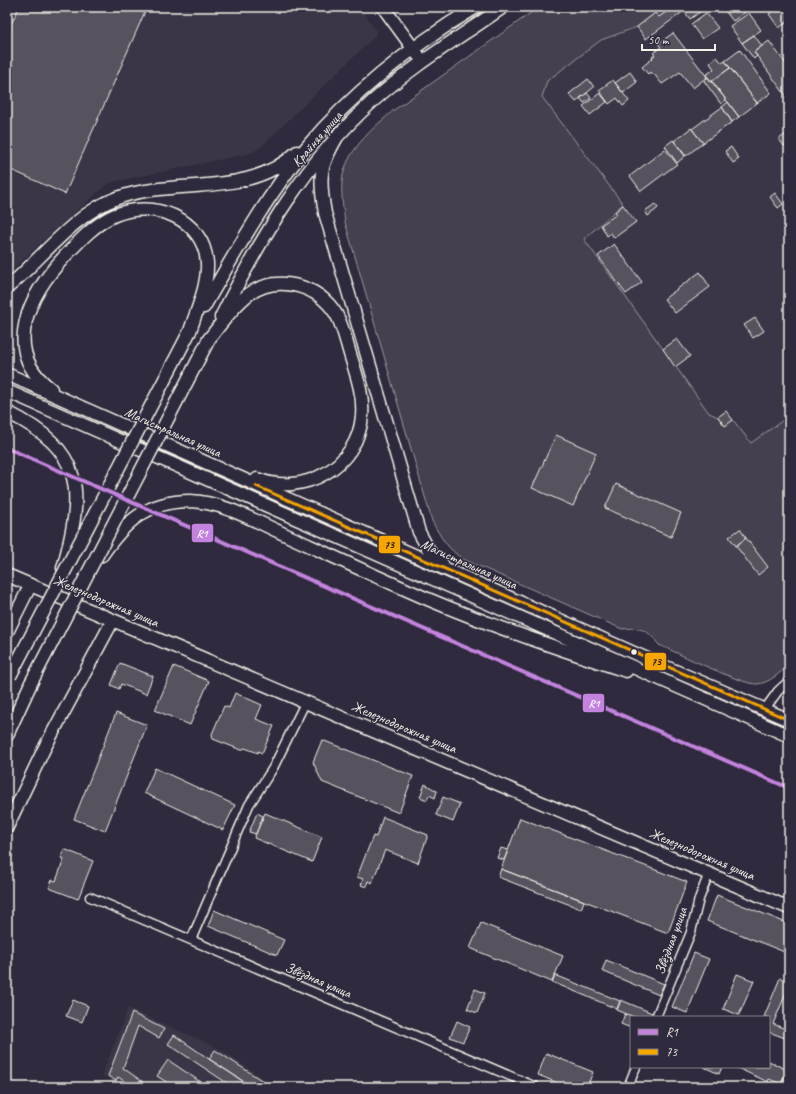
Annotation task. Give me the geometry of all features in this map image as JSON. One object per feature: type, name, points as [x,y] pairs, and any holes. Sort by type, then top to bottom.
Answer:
[{"type":"main road","points":[[383,7],[422,61]]},
{"type":"main road","name":"Крайняя улица","points":[[190,331],[262,209],[298,158],[330,121],[364,89],[414,49],[476,7]]},
{"type":"main road","name":"Крайняя улица","points":[[209,339],[242,274],[276,216],[302,178],[340,132],[373,100],[422,61],[503,7]]},
{"type":"main road","points":[[7,288],[77,223],[104,203],[145,191],[230,183],[260,176],[289,160],[330,121]]},
{"type":"main road","points":[[340,132],[328,152],[321,171],[321,190],[325,213],[418,532],[431,554],[455,574]]},
{"type":"main road","points":[[9,679],[190,331],[203,292],[206,276],[204,250],[192,228],[175,216],[164,211],[143,208],[127,210],[113,215],[89,232],[74,246],[37,289],[26,306],[20,323],[19,346],[24,362],[37,378],[47,386],[93,408],[123,426]]},
{"type":"main road","points":[[7,736],[31,684],[209,339],[239,303],[249,294],[262,288],[283,283],[295,285],[317,294],[327,303],[342,326],[360,388],[362,416],[359,431],[348,454],[335,468],[314,480],[290,484],[270,483],[215,462],[176,450]]},
{"type":"main road","name":"Магистральная улица","points":[[7,374],[455,574],[789,720]]},
{"type":"main road","name":"Магистральная улица","points":[[7,391],[789,736]]},
{"type":"main road","points":[[7,412],[32,426],[47,437],[66,461],[74,479],[76,507],[75,520],[61,578]]},
{"type":"main road","points":[[87,575],[113,539],[133,518],[154,507],[191,501],[209,504],[244,516],[430,600],[523,636],[705,699]]},
{"type":"main road","name":"Железнодорожная улица","points":[[7,574],[30,586],[306,701],[789,908]]},
{"type":"main road","points":[[7,632],[30,586]]},
{"type":"main road","points":[[7,827],[44,749],[113,620]]},
{"type":"street","points":[[765,709],[778,691],[789,681]]},
{"type":"street","points":[[191,940],[248,805],[273,768],[306,701]]},
{"type":"street","name":"Звёздная улица","points":[[656,1016],[691,932],[699,900],[709,873]]},
{"type":"street","name":"Звёздная улица","points":[[90,897],[536,1087]]},
{"type":"street","points":[[628,1087],[636,1068]]},
{"type":"shaded area","points":[[7,7],[360,7],[376,30],[375,36],[261,147],[251,153],[113,182],[106,185],[7,274]]},
{"type":"shaded area","points":[[539,7],[673,7],[659,17],[655,13],[637,27],[601,40],[547,81],[542,97],[623,204],[584,239],[709,413],[718,417],[725,426],[733,420],[751,443],[786,418],[789,422],[789,665],[766,682],[757,684],[749,683],[724,674],[659,645],[651,635],[643,630],[634,628],[622,629],[463,559],[445,543],[432,521],[345,222],[342,193],[343,175],[346,165],[356,147],[394,110]]},
{"type":"shaded area","points":[[634,7],[789,7],[789,644],[349,214]]},
{"type":"shaded area","points":[[128,1008],[218,1048],[276,1087],[120,1087],[102,1075]]},
{"type":"building","points":[[19,7],[147,7],[65,194],[7,168],[7,33]]},
{"type":"building","points":[[673,7],[703,7],[704,9],[690,19],[684,11],[646,39],[637,27],[655,13],[659,17]]},
{"type":"building","points":[[722,7],[751,7],[751,8],[733,21]]},
{"type":"building","points":[[778,7],[788,7],[789,9],[789,20],[779,28],[769,14]]},
{"type":"building","points":[[706,13],[718,28],[702,39],[691,24]]},
{"type":"building","points":[[749,13],[761,30],[742,43],[730,26]]},
{"type":"building","points":[[673,33],[707,77],[693,88],[680,72],[662,84],[654,74],[652,75],[650,72],[648,74],[642,67],[653,58],[652,57],[655,55],[653,53],[661,47],[658,44]]},
{"type":"building","points":[[754,35],[762,46],[754,52],[757,56],[754,59],[742,43]]},
{"type":"building","points":[[769,41],[789,68],[789,100],[754,52]]},
{"type":"building","points":[[740,50],[771,93],[757,103],[725,61]]},
{"type":"building","points":[[717,57],[722,63],[725,61],[730,68],[711,82],[706,75],[714,69],[710,63]]},
{"type":"building","points":[[730,68],[757,103],[739,117],[712,81]]},
{"type":"building","points":[[630,72],[637,82],[623,93],[615,83]]},
{"type":"building","points":[[708,77],[726,100],[721,104],[704,81]]},
{"type":"building","points":[[588,79],[594,87],[576,102],[569,94]]},
{"type":"building","points":[[613,80],[629,101],[623,106],[617,98],[609,104],[599,90]]},
{"type":"building","points":[[587,93],[591,98],[584,103],[580,98]]},
{"type":"building","points":[[600,93],[607,102],[590,115],[583,106]]},
{"type":"building","points":[[728,102],[739,117],[732,122],[722,107]]},
{"type":"building","points":[[722,107],[732,122],[703,143],[692,129]]},
{"type":"building","points":[[691,128],[703,143],[686,156],[674,141]]},
{"type":"building","points":[[789,132],[789,147],[787,144],[784,146],[779,139]]},
{"type":"building","points":[[673,140],[685,156],[677,163],[665,146]]},
{"type":"building","points":[[731,147],[739,159],[733,163],[725,151]]},
{"type":"building","points":[[665,149],[677,164],[641,191],[630,176]]},
{"type":"building","points":[[775,193],[783,204],[778,208],[770,197]]},
{"type":"building","points":[[655,204],[658,208],[648,216],[645,211]]},
{"type":"building","points":[[623,205],[636,222],[614,238],[611,233],[607,236],[601,225],[617,214],[615,212]]},
{"type":"building","points":[[614,244],[642,282],[626,294],[598,256]]},
{"type":"building","points":[[700,272],[710,287],[675,313],[664,299]]},
{"type":"building","points":[[755,318],[764,331],[753,338],[744,325]]},
{"type":"building","points":[[677,339],[690,356],[675,367],[663,349]]},
{"type":"building","points":[[726,411],[733,420],[725,426],[718,417]]},
{"type":"building","points":[[556,435],[596,453],[573,506],[532,488]]},
{"type":"building","points":[[616,484],[681,513],[671,537],[605,508]]},
{"type":"building","points":[[740,529],[746,538],[736,546],[729,537]]},
{"type":"building","points":[[746,538],[768,567],[758,575],[736,546]]},
{"type":"building","points":[[120,663],[153,676],[146,694],[121,684],[119,689],[111,685]]},
{"type":"building","points":[[174,666],[209,681],[190,725],[155,710]]},
{"type":"building","points":[[235,693],[262,705],[256,719],[274,726],[262,753],[245,748],[241,750],[213,739],[212,734],[224,706],[229,708]]},
{"type":"building","points":[[116,713],[147,725],[105,831],[74,819]]},
{"type":"building","points":[[322,740],[413,776],[399,813],[322,782],[313,762]]},
{"type":"building","points":[[155,768],[235,805],[223,830],[144,793]]},
{"type":"building","points":[[425,784],[437,791],[435,798],[429,795],[427,800],[420,797]]},
{"type":"building","points":[[443,797],[460,804],[453,822],[436,815]]},
{"type":"building","points":[[257,813],[263,816],[256,834],[249,832]]},
{"type":"building","points":[[265,813],[322,837],[312,862],[254,838]]},
{"type":"building","points":[[383,817],[428,835],[418,863],[385,850],[372,883],[368,881],[366,887],[361,885],[363,879],[357,877],[373,836],[376,837]]},
{"type":"building","points":[[520,818],[687,882],[668,933],[501,869]]},
{"type":"building","points":[[501,848],[508,850],[504,860],[497,858]]},
{"type":"building","points":[[64,849],[93,861],[78,899],[49,888],[52,880],[56,881],[64,859],[61,858]]},
{"type":"building","points":[[501,869],[584,901],[581,909],[498,877]]},
{"type":"building","points":[[717,895],[789,924],[789,947],[787,953],[707,921]]},
{"type":"building","points":[[214,910],[284,940],[277,955],[208,926]]},
{"type":"building","points":[[481,923],[563,956],[552,982],[470,948]]},
{"type":"building","points":[[694,953],[709,959],[687,1013],[672,1007]]},
{"type":"building","points":[[606,960],[664,984],[659,995],[602,971]]},
{"type":"building","points":[[737,974],[754,981],[739,1015],[723,1009]]},
{"type":"building","points":[[555,975],[620,1001],[617,1009],[552,982]]},
{"type":"building","points":[[780,978],[789,981],[789,986],[773,1024],[788,1030],[785,1038],[770,1032],[770,1016],[764,1016]]},
{"type":"building","points":[[475,989],[485,993],[477,1013],[467,1009]]},
{"type":"building","points":[[73,1000],[88,1006],[82,1022],[66,1016]]},
{"type":"building","points":[[621,1000],[652,1013],[650,1016],[632,1016],[617,1010]]},
{"type":"building","points":[[132,1013],[164,1029],[159,1038],[138,1026],[123,1068],[150,1087],[133,1087],[118,1077],[116,1081],[108,1076]]},
{"type":"building","points":[[625,1014],[631,1016],[630,1028],[621,1024]]},
{"type":"building","points":[[457,1021],[470,1027],[463,1042],[450,1037]]},
{"type":"building","points":[[174,1035],[252,1087],[233,1087],[168,1044]]},
{"type":"building","points":[[215,1050],[272,1087],[252,1087],[209,1059]]},
{"type":"building","points":[[546,1053],[593,1072],[587,1087],[568,1087],[538,1075]]},
{"type":"building","points":[[168,1060],[208,1087],[174,1087],[157,1076]]},
{"type":"building","points":[[770,1062],[787,1070],[781,1084],[769,1079],[768,1082],[737,1068],[770,1068]]},
{"type":"building","points":[[789,1066],[789,1087],[780,1087],[787,1070]]},
{"type":"building","points":[[706,1068],[722,1068],[719,1074]]},
{"type":"transit line","name":"R1","points":[[7,448],[789,788]]},
{"type":"transit line","name":"73","points":[[256,486],[789,720]]}]
